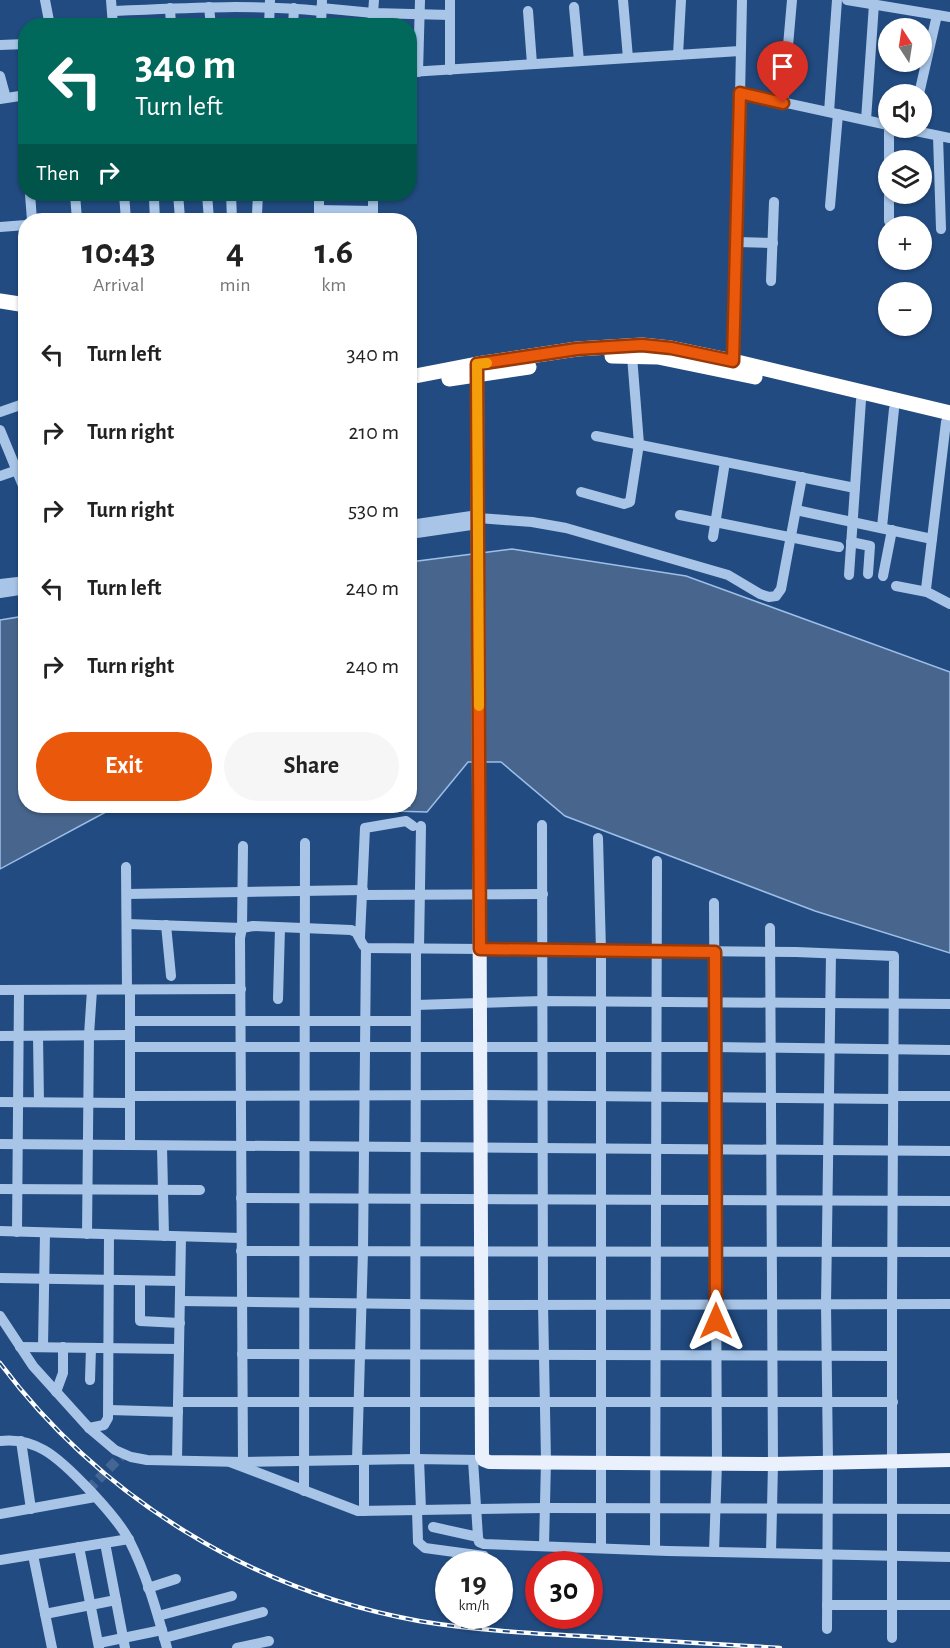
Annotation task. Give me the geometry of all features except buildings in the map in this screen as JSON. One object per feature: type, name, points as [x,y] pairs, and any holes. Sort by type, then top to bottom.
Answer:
[{"type":"highway","points":[[0,293],[18,296]]},
{"type":"highway","points":[[0,301],[18,304]]},
{"type":"highway","points":[[417,383],[577,349],[642,345],[671,348],[894,409],[949,420]]},
{"type":"highway","points":[[417,376],[572,359],[657,357],[732,366],[949,420]]},
{"type":"main road","points":[[477,370],[482,1454],[479,1460],[773,1464],[950,1460]]},
{"type":"street","points":[[45,0],[48,18]]},
{"type":"street","points":[[373,18],[374,0]]},
{"type":"street","points":[[417,27],[420,0]]},
{"type":"street","points":[[450,0],[450,70]]},
{"type":"street","points":[[623,0],[628,58]]},
{"type":"street","points":[[678,55],[681,0]]},
{"type":"street","points":[[732,366],[742,0]]},
{"type":"street","points":[[783,103],[792,0]]},
{"type":"street","points":[[830,206],[837,0]]},
{"type":"street","points":[[847,0],[950,17]]},
{"type":"street","points":[[916,12],[919,0]]},
{"type":"street","points":[[111,6],[209,6],[270,3],[294,8],[321,6],[373,13],[450,15]]},
{"type":"street","points":[[269,18],[270,3]]},
{"type":"street","points":[[866,120],[874,4]]},
{"type":"street","points":[[209,6],[210,18]]},
{"type":"street","points":[[574,7],[579,62]]},
{"type":"street","points":[[293,18],[294,8]]},
{"type":"street","points":[[528,11],[532,64]]},
{"type":"street","points":[[921,84],[937,15]]},
{"type":"street","points":[[0,45],[18,44]]},
{"type":"street","points":[[417,72],[740,51]]},
{"type":"street","points":[[0,76],[3,98],[18,96]]},
{"type":"street","points":[[740,93],[878,123]]},
{"type":"street","points":[[932,134],[950,138]]},
{"type":"street","points":[[938,136],[941,229]]},
{"type":"street","points":[[771,281],[774,202]]},
{"type":"street","points":[[0,227],[18,226]]},
{"type":"street","points":[[737,242],[773,243]]},
{"type":"street","points":[[580,492],[624,504],[630,502],[639,444],[632,356]]},
{"type":"street","points":[[849,575],[861,400]]},
{"type":"street","points":[[0,412],[18,406]]},
{"type":"street","points":[[883,576],[894,409]]},
{"type":"street","points":[[927,592],[949,420]]},
{"type":"street","points":[[0,430],[18,463]]},
{"type":"street","points":[[596,435],[855,488]]},
{"type":"street","points":[[713,537],[725,462]]},
{"type":"street","points":[[0,476],[18,470]]},
{"type":"street","points":[[417,524],[478,519],[532,522],[566,528],[728,574],[769,597],[776,596],[781,589],[802,477]]},
{"type":"street","points":[[796,510],[932,539]]},
{"type":"street","points":[[680,515],[839,548]]},
{"type":"street","points":[[417,532],[478,519]]},
{"type":"street","points":[[851,542],[870,546],[868,574]]},
{"type":"street","points":[[0,584],[18,588]]},
{"type":"street","points":[[0,593],[18,584]]},
{"type":"street","points":[[896,586],[927,592],[950,604]]},
{"type":"street","points":[[360,937],[365,828],[406,821],[417,826],[420,894],[415,1022],[415,1402],[418,1542],[420,1546],[443,1551]]},
{"type":"street","points":[[542,825],[543,1304],[546,1461],[544,1546]]},
{"type":"street","points":[[598,838],[601,951],[601,1548]]},
{"type":"street","points":[[304,1491],[305,843]]},
{"type":"street","points":[[243,846],[240,938],[243,1462]]},
{"type":"street","points":[[656,1550],[657,861]]},
{"type":"street","points":[[126,867],[130,1145]]},
{"type":"street","points":[[127,894],[305,890],[420,894],[543,894]]},
{"type":"street","points":[[714,903],[717,1463],[714,1552]]},
{"type":"street","points":[[127,924],[351,930],[356,932],[366,948],[359,1402],[364,1511]]},
{"type":"street","points":[[166,925],[171,976]]},
{"type":"street","points":[[278,999],[280,928]]},
{"type":"street","points":[[770,928],[773,1464],[771,1553]]},
{"type":"street","points":[[366,948],[770,952],[894,956],[892,1638]]},
{"type":"street","points":[[827,1629],[826,1304],[831,954]]},
{"type":"street","points":[[0,990],[241,989]]},
{"type":"street","points":[[17,1232],[19,990]]},
{"type":"street","points":[[87,1234],[88,1035],[92,990]]},
{"type":"street","points":[[416,1005],[543,1001],[950,1004]]},
{"type":"street","points":[[130,1021],[415,1022]]},
{"type":"street","points":[[0,1036],[130,1035]]},
{"type":"street","points":[[38,1036],[39,1102]]},
{"type":"street","points":[[130,1047],[716,1047],[950,1050]]},
{"type":"street","points":[[0,1102],[89,1103],[241,1095],[771,1098],[950,1096]]},
{"type":"street","points":[[0,1144],[950,1151]]},
{"type":"street","points":[[162,1146],[164,1236]]},
{"type":"street","points":[[0,1190],[200,1190]]},
{"type":"street","points":[[241,1197],[950,1201]]},
{"type":"street","points":[[0,1231],[241,1238]]},
{"type":"street","points":[[43,1347],[45,1233]]},
{"type":"street","points":[[89,1428],[107,1423],[109,1234]]},
{"type":"street","points":[[177,1460],[181,1237]]},
{"type":"street","points":[[241,1251],[950,1252]]},
{"type":"street","points":[[0,1278],[180,1281]]},
{"type":"street","points":[[140,1281],[140,1321],[180,1323]]},
{"type":"street","points":[[180,1301],[481,1305],[950,1305]]},
{"type":"street","points":[[0,1316],[33,1366],[89,1428],[115,1450],[131,1457],[230,1462],[479,1460],[476,1509],[483,1551]]},
{"type":"street","points":[[20,1347],[179,1349]]},
{"type":"street","points":[[56,1392],[63,1373],[63,1347]]},
{"type":"street","points":[[90,1380],[91,1348]]},
{"type":"street","points":[[242,1354],[892,1356]]},
{"type":"street","points":[[108,1410],[243,1402],[892,1402]]},
{"type":"street","points":[[1,1437],[21,1441],[46,1451],[115,1518],[129,1539],[158,1616],[164,1639]]},
{"type":"street","points":[[21,1441],[31,1509]]},
{"type":"street","points":[[230,1462],[350,1510],[364,1511],[545,1508],[950,1509]]},
{"type":"street","points":[[0,1514],[95,1497]]},
{"type":"street","points":[[433,1527],[481,1541],[544,1546],[950,1557]]},
{"type":"street","points":[[0,1560],[129,1539]]},
{"type":"street","points":[[105,1543],[124,1643]]},
{"type":"street","points":[[78,1547],[99,1646],[164,1639],[263,1612]]},
{"type":"street","points":[[33,1555],[52,1648]]},
{"type":"street","points":[[148,1588],[176,1579]]},
{"type":"street","points":[[158,1616],[232,1596]]},
{"type":"street","points":[[45,1614],[116,1600]]},
{"type":"street","points":[[827,1605],[950,1605]]},
{"type":"street","points":[[239,1648],[269,1641]]},
{"type":"water","points":[[512,549],[686,576],[950,672],[950,953],[815,911],[565,816],[501,762],[468,762],[427,812],[417,812],[417,561]]},
{"type":"water","points":[[18,617],[18,813],[104,813],[0,869],[0,620]]},
{"type":"tunnel","points":[[88,1490],[123,1454]]},
{"type":"railway","points":[[0,1363],[40,1412],[85,1456],[133,1496],[185,1531],[240,1562],[298,1587],[357,1607],[419,1621],[460,1627],[780,1648]]},
{"type":"slow traffic","points":[[479,706],[477,364],[487,363]]},
{"type":"route","points":[[716,1321],[715,952],[480,949],[477,364],[577,349],[642,345],[671,348],[733,361],[740,93],[783,103]]}]
